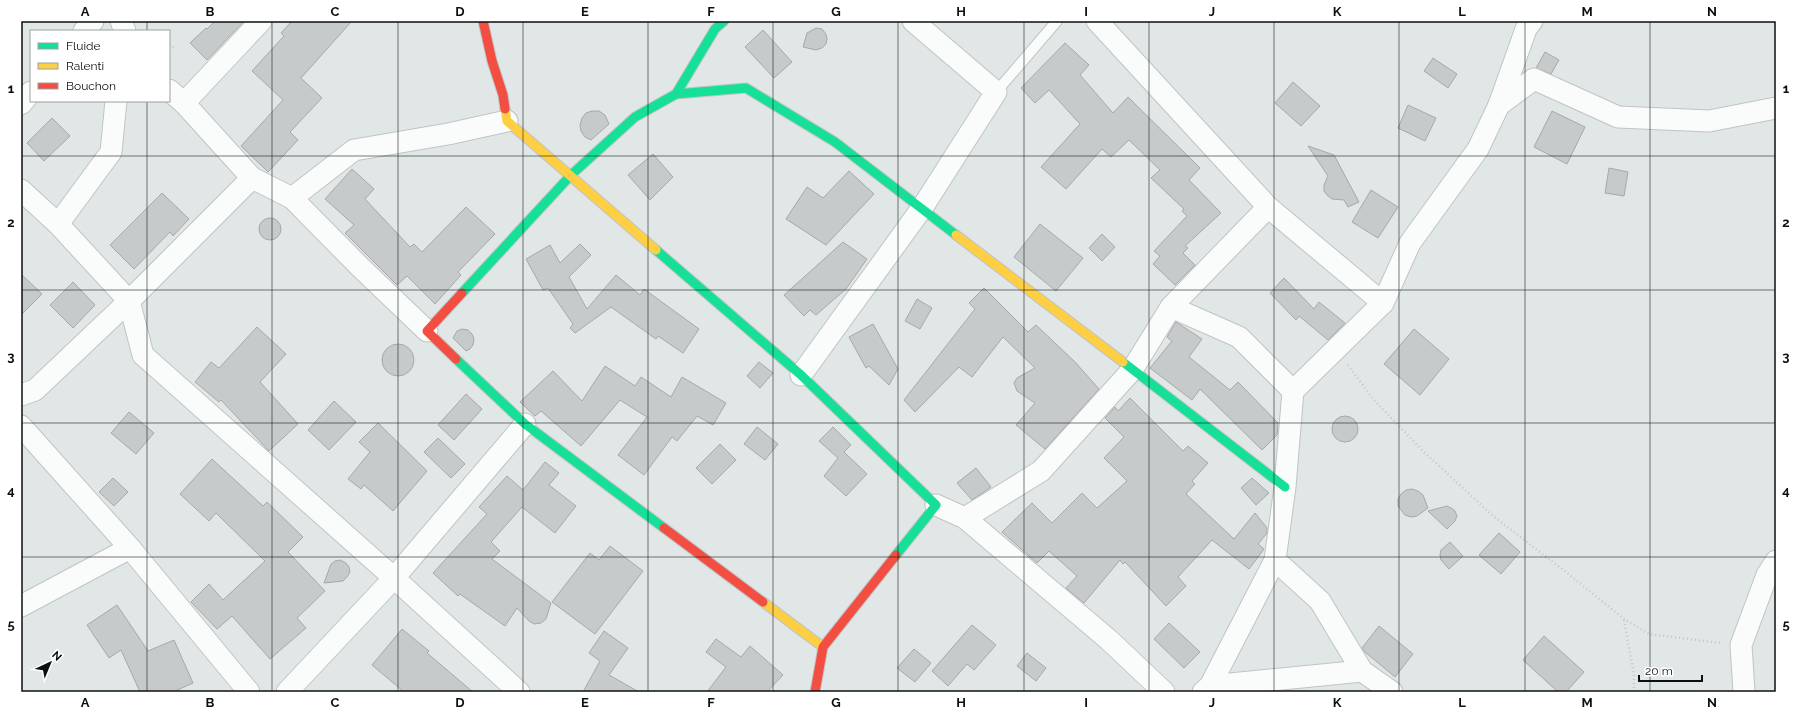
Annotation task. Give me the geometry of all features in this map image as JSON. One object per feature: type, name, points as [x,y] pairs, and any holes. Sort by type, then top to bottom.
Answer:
[{"type":"street","points":[[85,30],[93,21]]},
{"type":"street","points":[[261,21],[176,97],[252,178],[292,198],[359,266],[525,424],[822,647]]},
{"type":"street","points":[[483,21],[492,62],[503,95],[507,122],[800,375],[936,505],[965,518],[1109,640],[1164,692]]},
{"type":"street","points":[[676,94],[715,29],[724,21]]},
{"type":"street","points":[[800,375],[922,208],[996,92],[913,21]]},
{"type":"street","points":[[1097,21],[1268,207],[1383,304]]},
{"type":"street","points":[[1206,689],[1275,560],[1285,487],[1293,391],[1383,304],[1410,243],[1478,149],[1499,105],[1526,29],[1532,21]]},
{"type":"street","points":[[1499,105],[1534,79],[1618,117],[1709,121],[1776,108]]},
{"type":"street","points":[[427,331],[571,176],[635,116],[676,94],[746,88],[834,142],[1285,487]]},
{"type":"street","points":[[21,104],[30,93]]},
{"type":"street","points":[[58,224],[111,152],[116,102]]},
{"type":"street","points":[[292,198],[354,150],[507,122]]},
{"type":"street","points":[[21,395],[35,390],[129,301],[252,178]]},
{"type":"street","points":[[21,190],[58,224],[129,301],[143,356],[394,578],[519,692]]},
{"type":"street","points":[[965,518],[1041,471],[1132,370],[1171,307],[1268,207]]},
{"type":"street","points":[[1171,307],[1238,337],[1293,391]]},
{"type":"street","points":[[287,692],[394,578],[525,424]]},
{"type":"street","points":[[21,426],[130,548],[249,692]]},
{"type":"street","points":[[817,692],[822,647],[936,505]]},
{"type":"street","points":[[21,606],[130,548]]},
{"type":"street","points":[[1275,560],[1320,602],[1362,671],[1392,692]]},
{"type":"street","points":[[1744,692],[1741,645],[1767,575],[1776,560]]},
{"type":"street","points":[[1206,689],[1362,671]]},
{"type":"lane","points":[[996,92],[1057,21]]},
{"type":"path","points":[[170,46],[175,48]]},
{"type":"path","points":[[1336,349],[1373,398],[1423,451],[1493,516],[1572,576],[1624,619],[1649,634],[1741,645]]},
{"type":"path","points":[[1624,619],[1634,675],[1634,692]]},
{"type":"building","points":[[215,21],[244,21],[207,60],[190,43]]},
{"type":"building","points":[[292,21],[352,21],[301,78],[322,98],[290,132],[298,140],[268,172],[241,146],[283,100],[252,71],[284,36],[281,33]]},
{"type":"building","points":[[816,28],[822,29],[826,34],[826,44],[822,48],[816,50],[803,47],[807,33]]},
{"type":"building","points":[[763,30],[792,62],[774,78],[745,47]]},
{"type":"building","points":[[1065,43],[1089,65],[1080,75],[1113,113],[1128,97],[1200,168],[1189,180],[1221,213],[1185,246],[1188,248],[1183,253],[1195,265],[1175,285],[1153,264],[1160,256],[1154,251],[1187,216],[1182,211],[1184,209],[1151,178],[1160,170],[1129,140],[1111,157],[1102,149],[1066,189],[1041,167],[1080,124],[1049,90],[1035,103],[1021,88]]},
{"type":"building","points":[[1545,52],[1559,60],[1551,74],[1536,68]]},
{"type":"building","points":[[1433,58],[1457,74],[1448,88],[1424,71]]},
{"type":"building","points":[[1293,82],[1320,106],[1301,126],[1275,103]]},
{"type":"building","points":[[1408,105],[1436,118],[1425,141],[1398,128]]},
{"type":"building","points":[[599,111],[605,115],[609,124],[591,140],[585,137],[581,131],[580,125],[582,118],[586,113]]},
{"type":"building","points":[[1552,111],[1585,127],[1567,164],[1534,147]]},
{"type":"building","points":[[52,118],[70,136],[44,161],[27,143]]},
{"type":"building","points":[[1308,146],[1334,155],[1359,202],[1348,207],[1344,200],[1332,199],[1327,195],[1324,191],[1324,185],[1328,176]]},
{"type":"building","points":[[653,154],[673,177],[650,200],[628,175]]},
{"type":"building","points":[[1609,168],[1628,172],[1624,196],[1605,193]]},
{"type":"building","points":[[352,169],[374,189],[365,199],[410,247],[414,244],[422,252],[466,207],[495,234],[458,272],[461,275],[435,304],[407,276],[397,285],[345,233],[354,225],[325,199]]},
{"type":"building","points":[[849,171],[874,194],[826,245],[786,219],[807,187],[823,198]]},
{"type":"building","points":[[1371,190],[1398,207],[1378,238],[1352,222]]},
{"type":"building","points":[[162,193],[189,219],[173,236],[170,232],[134,269],[110,245]]},
{"type":"building","points":[[270,218],[278,221],[281,229],[278,237],[270,240],[262,237],[259,229],[262,221]]},
{"type":"building","points":[[1040,224],[1083,258],[1056,291],[1014,257]]},
{"type":"building","points":[[1102,234],[1115,247],[1102,261],[1089,248]]},
{"type":"building","points":[[843,242],[867,259],[846,289],[816,315],[810,310],[804,316],[784,295]]},
{"type":"building","points":[[580,244],[591,255],[569,277],[587,309],[616,275],[640,295],[644,289],[699,329],[683,353],[658,336],[656,339],[611,307],[575,333],[570,328],[573,324],[548,288],[543,290],[526,259],[550,245],[560,263]]},
{"type":"building","points":[[21,274],[42,294],[21,315]]},
{"type":"building","points":[[1284,278],[1314,309],[1319,302],[1345,323],[1328,340],[1299,316],[1296,320],[1270,293]]},
{"type":"building","points":[[73,282],[95,305],[73,328],[50,305]]},
{"type":"building","points":[[984,288],[1028,332],[1036,325],[1075,362],[1099,389],[1045,449],[1016,425],[1035,403],[1017,391],[1014,383],[1017,378],[1035,368],[1003,337],[972,377],[959,367],[915,412],[904,400],[975,309],[969,303]]},
{"type":"building","points":[[917,299],[932,308],[920,329],[905,321]]},
{"type":"building","points":[[1176,322],[1202,339],[1189,357],[1230,390],[1238,382],[1278,423],[1277,435],[1262,450],[1200,389],[1192,400],[1150,368],[1172,341],[1167,337]]},
{"type":"building","points":[[873,324],[898,369],[889,385],[869,366],[866,368],[849,337]]},
{"type":"building","points":[[257,327],[286,354],[260,382],[298,424],[269,451],[221,400],[219,402],[195,382],[211,362],[219,368]]},
{"type":"building","points":[[462,329],[468,330],[474,339],[473,345],[466,351],[453,338],[457,331]]},
{"type":"building","points":[[1414,329],[1449,359],[1420,395],[1384,364]]},
{"type":"building","points":[[395,344],[401,344],[411,351],[414,360],[413,366],[407,373],[401,376],[395,376],[385,369],[382,363],[382,357],[389,347]]},
{"type":"building","points":[[759,362],[773,373],[760,388],[747,376]]},
{"type":"building","points":[[605,366],[635,386],[641,377],[671,397],[682,377],[726,403],[713,425],[697,416],[677,441],[672,437],[644,475],[618,455],[647,417],[620,400],[581,446],[541,411],[535,416],[520,402],[553,371],[582,401]]},
{"type":"building","points":[[466,394],[482,409],[454,440],[438,425]]},
{"type":"building","points":[[1130,398],[1183,451],[1188,446],[1208,463],[1192,481],[1195,484],[1186,494],[1234,539],[1255,513],[1267,528],[1267,533],[1258,544],[1264,549],[1249,569],[1212,540],[1178,577],[1186,586],[1166,606],[1125,562],[1123,564],[1120,560],[1084,603],[1066,588],[1077,576],[1049,551],[1037,563],[1002,532],[1032,503],[1052,523],[1082,493],[1097,508],[1127,481],[1104,458],[1124,437],[1105,418],[1115,407],[1118,411]]},
{"type":"building","points":[[334,401],[356,422],[329,450],[308,430]]},
{"type":"building","points":[[129,412],[154,433],[136,454],[111,433]]},
{"type":"building","points":[[1345,416],[1354,420],[1358,429],[1354,438],[1345,442],[1336,438],[1332,429],[1336,420]]},
{"type":"building","points":[[378,423],[427,471],[393,511],[364,485],[361,489],[348,479],[370,452],[359,442]]},
{"type":"building","points":[[757,427],[778,444],[765,460],[744,444]]},
{"type":"building","points":[[833,427],[851,445],[844,452],[867,474],[846,496],[824,476],[838,458],[819,441]]},
{"type":"building","points":[[438,438],[465,464],[451,478],[424,452]]},
{"type":"building","points":[[720,444],[736,460],[712,484],[696,468]]},
{"type":"building","points":[[212,459],[263,506],[267,502],[303,537],[288,552],[325,591],[297,618],[306,628],[270,659],[232,616],[217,629],[191,602],[209,584],[223,600],[265,561],[216,513],[209,521],[180,494]]},
{"type":"building","points":[[545,462],[559,473],[549,485],[576,506],[555,533],[522,507],[491,542],[500,551],[492,559],[551,603],[546,619],[541,623],[534,624],[529,621],[517,608],[505,626],[460,594],[458,596],[433,573],[487,514],[479,507],[507,476],[523,490]]},
{"type":"building","points":[[976,468],[991,487],[972,500],[957,483]]},
{"type":"building","points":[[113,478],[128,492],[114,506],[99,492]]},
{"type":"building","points":[[1252,478],[1269,493],[1256,505],[1241,488]]},
{"type":"building","points":[[1412,489],[1423,495],[1428,508],[1417,516],[1411,517],[1405,515],[1398,506],[1398,499],[1406,490]]},
{"type":"building","points":[[1447,506],[1455,511],[1457,516],[1455,521],[1447,529],[1428,511]]},
{"type":"building","points":[[1499,533],[1520,552],[1501,574],[1479,555]]},
{"type":"building","points":[[1450,542],[1463,556],[1449,569],[1441,560],[1440,555],[1441,550]]},
{"type":"building","points":[[610,546],[643,571],[595,634],[552,602],[590,553],[599,560]]},
{"type":"building","points":[[340,560],[346,563],[349,567],[350,572],[347,577],[343,581],[324,583],[331,564]]},
{"type":"building","points":[[117,605],[148,651],[174,640],[193,683],[173,692],[140,692],[121,650],[109,658],[87,625]]},
{"type":"building","points":[[1169,623],[1200,652],[1184,668],[1154,639]]},
{"type":"building","points":[[972,625],[996,645],[974,670],[967,664],[948,686],[932,671]]},
{"type":"building","points":[[1379,626],[1413,654],[1395,677],[1362,648]]},
{"type":"building","points":[[402,629],[429,651],[427,653],[473,692],[404,692],[372,665]]},
{"type":"building","points":[[604,631],[628,648],[609,675],[639,692],[583,692],[600,661],[589,653]]},
{"type":"building","points":[[1544,636],[1584,672],[1566,692],[1558,692],[1523,660]]},
{"type":"building","points":[[716,639],[741,657],[750,646],[783,675],[767,692],[707,692],[726,667],[706,652]]},
{"type":"building","points":[[914,649],[931,663],[915,682],[897,668]]},
{"type":"building","points":[[1027,653],[1046,668],[1036,681],[1017,666]]},
{"type":"traffic: fast","points":[[462,293],[571,175],[635,117],[676,94],[715,29],[724,21]]},
{"type":"traffic: fast","points":[[676,94],[746,88],[835,142],[956,235]]},
{"type":"traffic: fast","points":[[656,250],[801,375],[936,505],[896,555]]},
{"type":"traffic: fast","points":[[456,359],[525,424],[664,528]]},
{"type":"traffic: fast","points":[[1123,362],[1285,487]]},
{"type":"traffic: slow","points":[[505,109],[507,121],[656,250]]},
{"type":"traffic: slow","points":[[956,235],[1123,362]]},
{"type":"traffic: slow","points":[[763,602],[823,647]]},
{"type":"traffic: jam","points":[[483,21],[492,61],[503,95],[505,109]]},
{"type":"traffic: jam","points":[[456,359],[427,331],[462,293]]},
{"type":"traffic: jam","points":[[664,528],[763,602]]},
{"type":"traffic: jam","points":[[815,692],[823,647],[896,555]]}]
